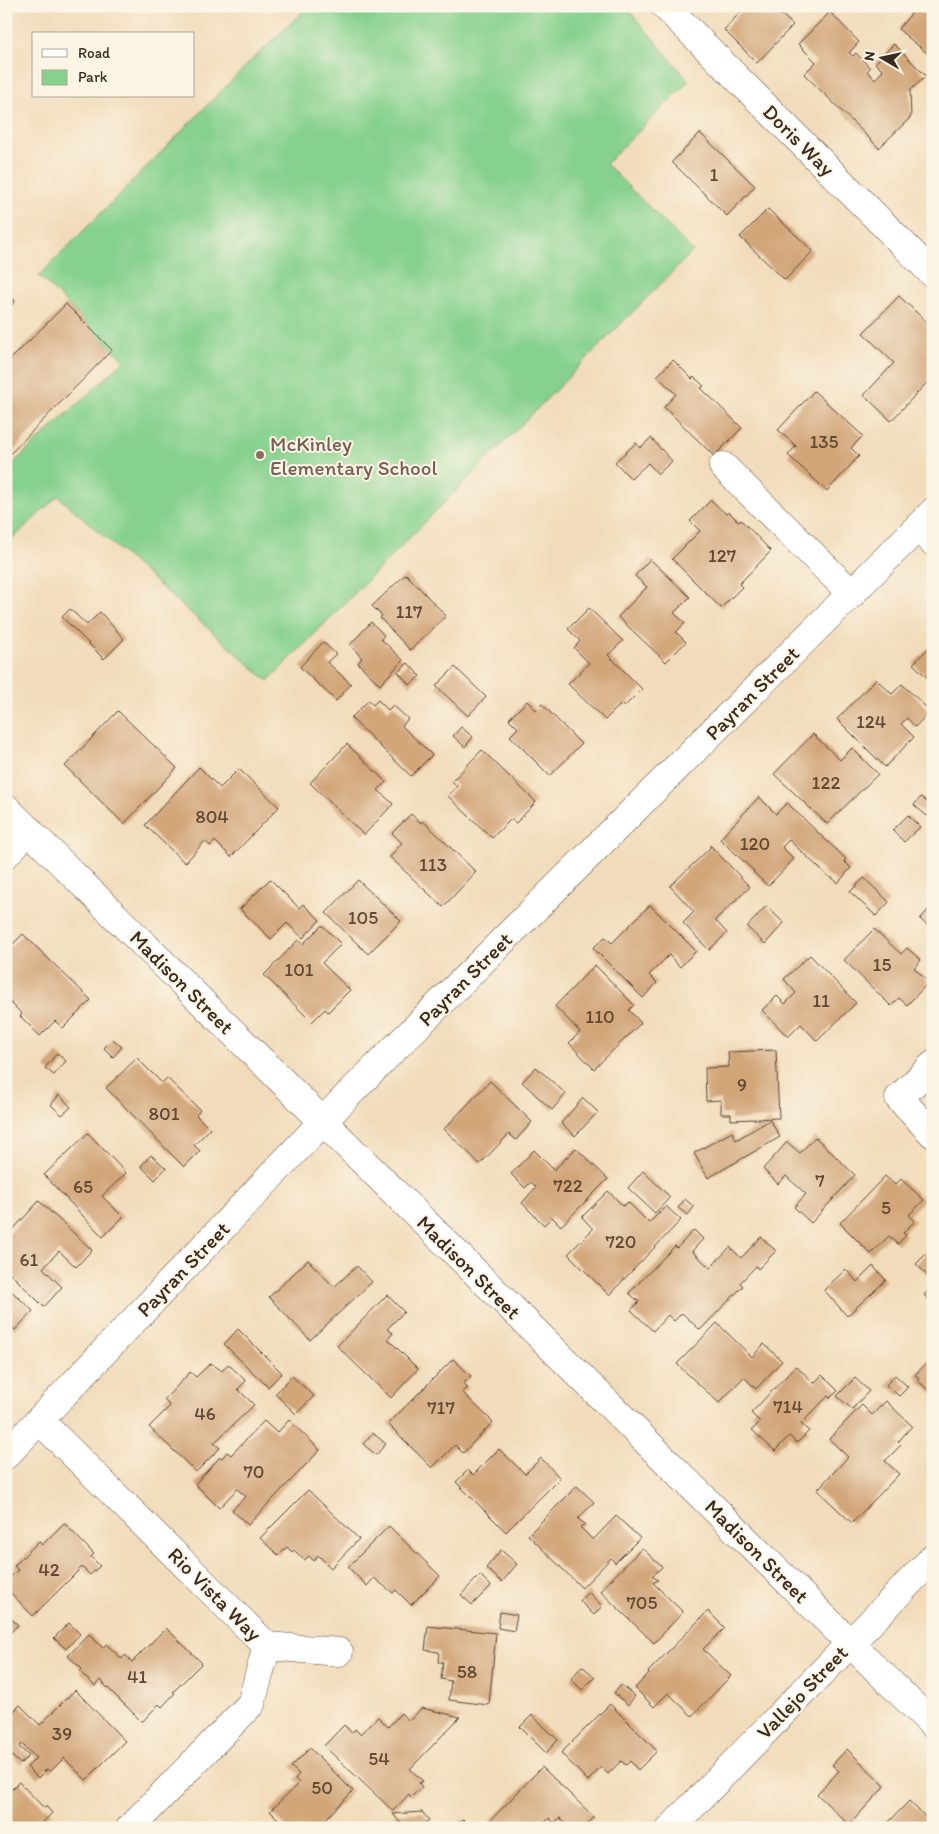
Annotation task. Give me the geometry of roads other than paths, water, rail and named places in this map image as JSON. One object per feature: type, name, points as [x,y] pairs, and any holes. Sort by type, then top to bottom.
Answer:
[{"type":"street","name":"Doris Way","points":[[665,6],[933,274]]},
{"type":"street","points":[[723,466],[852,594]]},
{"type":"street","name":"Payran Street","points":[[6,1455],[356,1087],[852,594],[928,527]]},
{"type":"street","name":"Madison Street","points":[[6,808],[933,1725]]},
{"type":"street","points":[[6,854],[29,830]]},
{"type":"street","points":[[933,1065],[899,1098],[933,1134]]},
{"type":"street","name":"Rio Vista Way","points":[[39,1420],[267,1646],[251,1704],[130,1828]]},
{"type":"street","name":"Vallejo Street","points":[[671,1828],[849,1642],[933,1558]]},
{"type":"street","points":[[267,1646],[339,1652]]},
{"type":"place","name":"McKinley Elementary School","points":[[260,455]]}]
